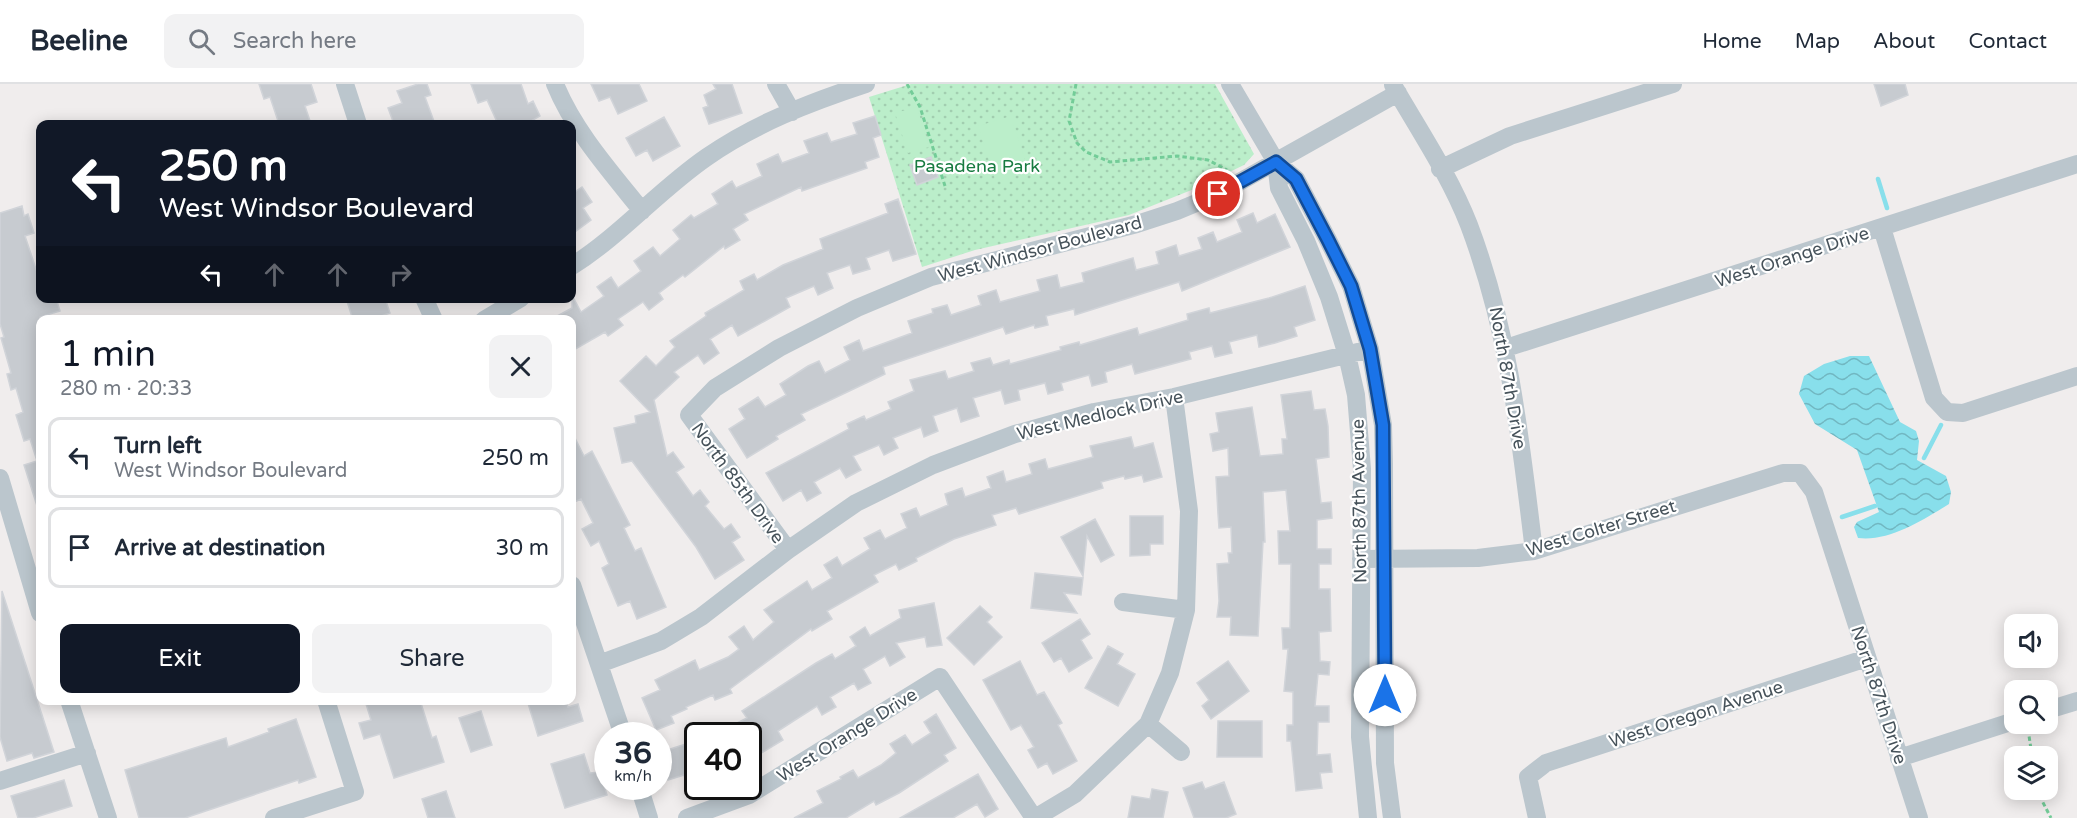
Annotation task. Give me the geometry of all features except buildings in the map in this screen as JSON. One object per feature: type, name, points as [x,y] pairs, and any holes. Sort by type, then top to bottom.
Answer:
[{"type":"street","points":[[345,84],[357,120]]},
{"type":"street","points":[[555,84],[564,106],[574,120]]},
{"type":"street","points":[[776,84],[792,112]]},
{"type":"street","points":[[576,263],[601,247],[707,157],[751,130],[866,84]]},
{"type":"street","name":"North 87th Avenue","points":[[1230,84],[1276,162],[1296,179],[1351,286],[1370,349],[1383,425],[1385,763],[1392,818]]},
{"type":"street","points":[[1440,169],[1510,136],[1673,84]]},
{"type":"street","name":"West Windsor Boulevard","points":[[689,415],[715,388],[779,348],[857,308],[931,277],[1137,224],[1177,211],[1276,162],[1396,89]]},
{"type":"street","name":"North 87th Drive","points":[[1396,89],[1468,223],[1496,304],[1514,387],[1534,551]]},
{"type":"street","points":[[576,123],[602,161],[642,211]]},
{"type":"street","name":"North 87th Avenue","points":[[1276,162],[1279,188],[1325,287],[1347,355],[1360,430],[1360,737],[1368,818]]},
{"type":"street","name":"West Orange Drive","points":[[1506,348],[2077,164]]},
{"type":"street","points":[[1882,228],[1934,398],[1947,412],[1963,413],[2077,376]]},
{"type":"street","points":[[492,315],[513,303]]},
{"type":"street","name":"West Medlock Drive","points":[[599,664],[661,641],[701,617],[788,550],[856,503],[933,465],[1016,434],[1094,412],[1174,397],[1370,349]]},
{"type":"street","points":[[1035,818],[1075,794],[1148,724],[1170,674],[1186,610],[1189,511],[1174,397]]},
{"type":"street","name":"North 85th Drive","points":[[689,415],[788,550]]},
{"type":"street","name":"West Colter Street","points":[[1361,559],[1478,558],[1534,551],[1783,472],[1800,473]]},
{"type":"street","name":"North 87th Drive","points":[[1800,473],[1814,492],[1919,818]]},
{"type":"street","points":[[0,478],[36,600]]},
{"type":"street","points":[[576,597],[619,722]]},
{"type":"street","points":[[1123,602],[1186,610]]},
{"type":"street","name":"West Oregon Avenue","points":[[1537,818],[1528,777],[1546,763],[1866,658]]},
{"type":"street","name":"West Orange Drive","points":[[687,818],[749,795],[940,677],[1035,818]]},
{"type":"street","points":[[2058,707],[2077,701]]},
{"type":"street","points":[[71,705],[108,818]]},
{"type":"street","points":[[274,818],[355,792],[328,705]]},
{"type":"street","points":[[1148,724],[1181,752]]},
{"type":"street","points":[[1899,758],[2004,730]]},
{"type":"street","points":[[0,781],[87,753]]},
{"type":"street","points":[[643,800],[649,818]]},
{"type":"path","points":[[906,84],[920,107],[945,186]]},
{"type":"path","points":[[1076,84],[1069,121],[1077,143],[1086,152],[1110,162],[1159,155],[1208,160],[1226,170],[1235,184]]},
{"type":"path","points":[[2042,800],[2051,818]]},
{"type":"green space","name":"Pasadena Park","points":[[911,84],[1215,84],[1254,154],[1244,165],[1194,189],[1129,215],[975,250],[922,267],[869,97]]},
{"type":"green space","points":[[917,107],[929,147],[908,153],[895,113]]},
{"type":"green space","points":[[1011,116],[1029,172],[996,182],[978,126]]},
{"type":"water","points":[[1850,356],[1869,356],[1900,422],[1916,431],[1919,441],[1917,460],[1946,476],[1951,492],[1949,504],[1928,517],[1882,537],[1858,538],[1854,527],[1857,522],[1879,512],[1857,450],[1815,424],[1799,394],[1804,376],[1824,364]]},
{"type":"waterway","points":[[1878,179],[1887,208]]},
{"type":"waterway","points":[[1924,458],[1941,425]]},
{"type":"waterway","points":[[1842,517],[1875,506]]},
{"type":"route","points":[[1218,194],[1276,162],[1296,179],[1351,286],[1361,314],[1370,349],[1383,425],[1385,695]]}]
